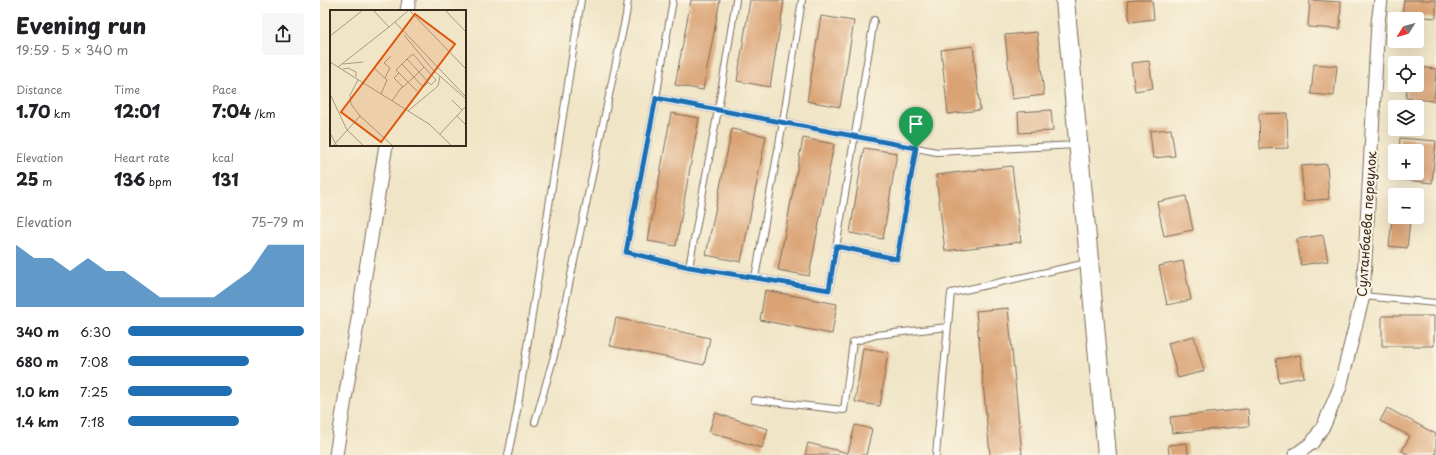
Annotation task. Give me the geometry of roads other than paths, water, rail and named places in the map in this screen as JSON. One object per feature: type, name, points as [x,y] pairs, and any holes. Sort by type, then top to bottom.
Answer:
[{"type":"main road","points":[[1065,0],[1107,455]]},
{"type":"street","points":[[407,10],[409,0]]},
{"type":"street","name":"Султанбаева переулок","points":[[1295,455],[1312,443],[1324,425],[1340,387],[1363,296],[1378,23],[1381,0]]},
{"type":"street","points":[[336,455],[386,146]]},
{"type":"lane","points":[[508,455],[518,403],[581,0]]},
{"type":"lane","points":[[535,422],[554,356],[623,31],[628,0]]},
{"type":"lane","points":[[673,0],[656,98],[626,252],[689,267],[829,290],[874,20]]},
{"type":"lane","points":[[689,267],[718,110],[736,0]]},
{"type":"lane","points":[[755,278],[783,122],[802,0]]},
{"type":"lane","points":[[656,98],[937,152],[1078,144]]},
{"type":"lane","points":[[836,246],[897,259],[916,148]]},
{"type":"lane","points":[[936,455],[951,293],[1089,262]]},
{"type":"lane","points":[[1363,296],[1436,303]]},
{"type":"lane","points":[[754,400],[844,410],[853,342],[876,335],[948,326]]}]
